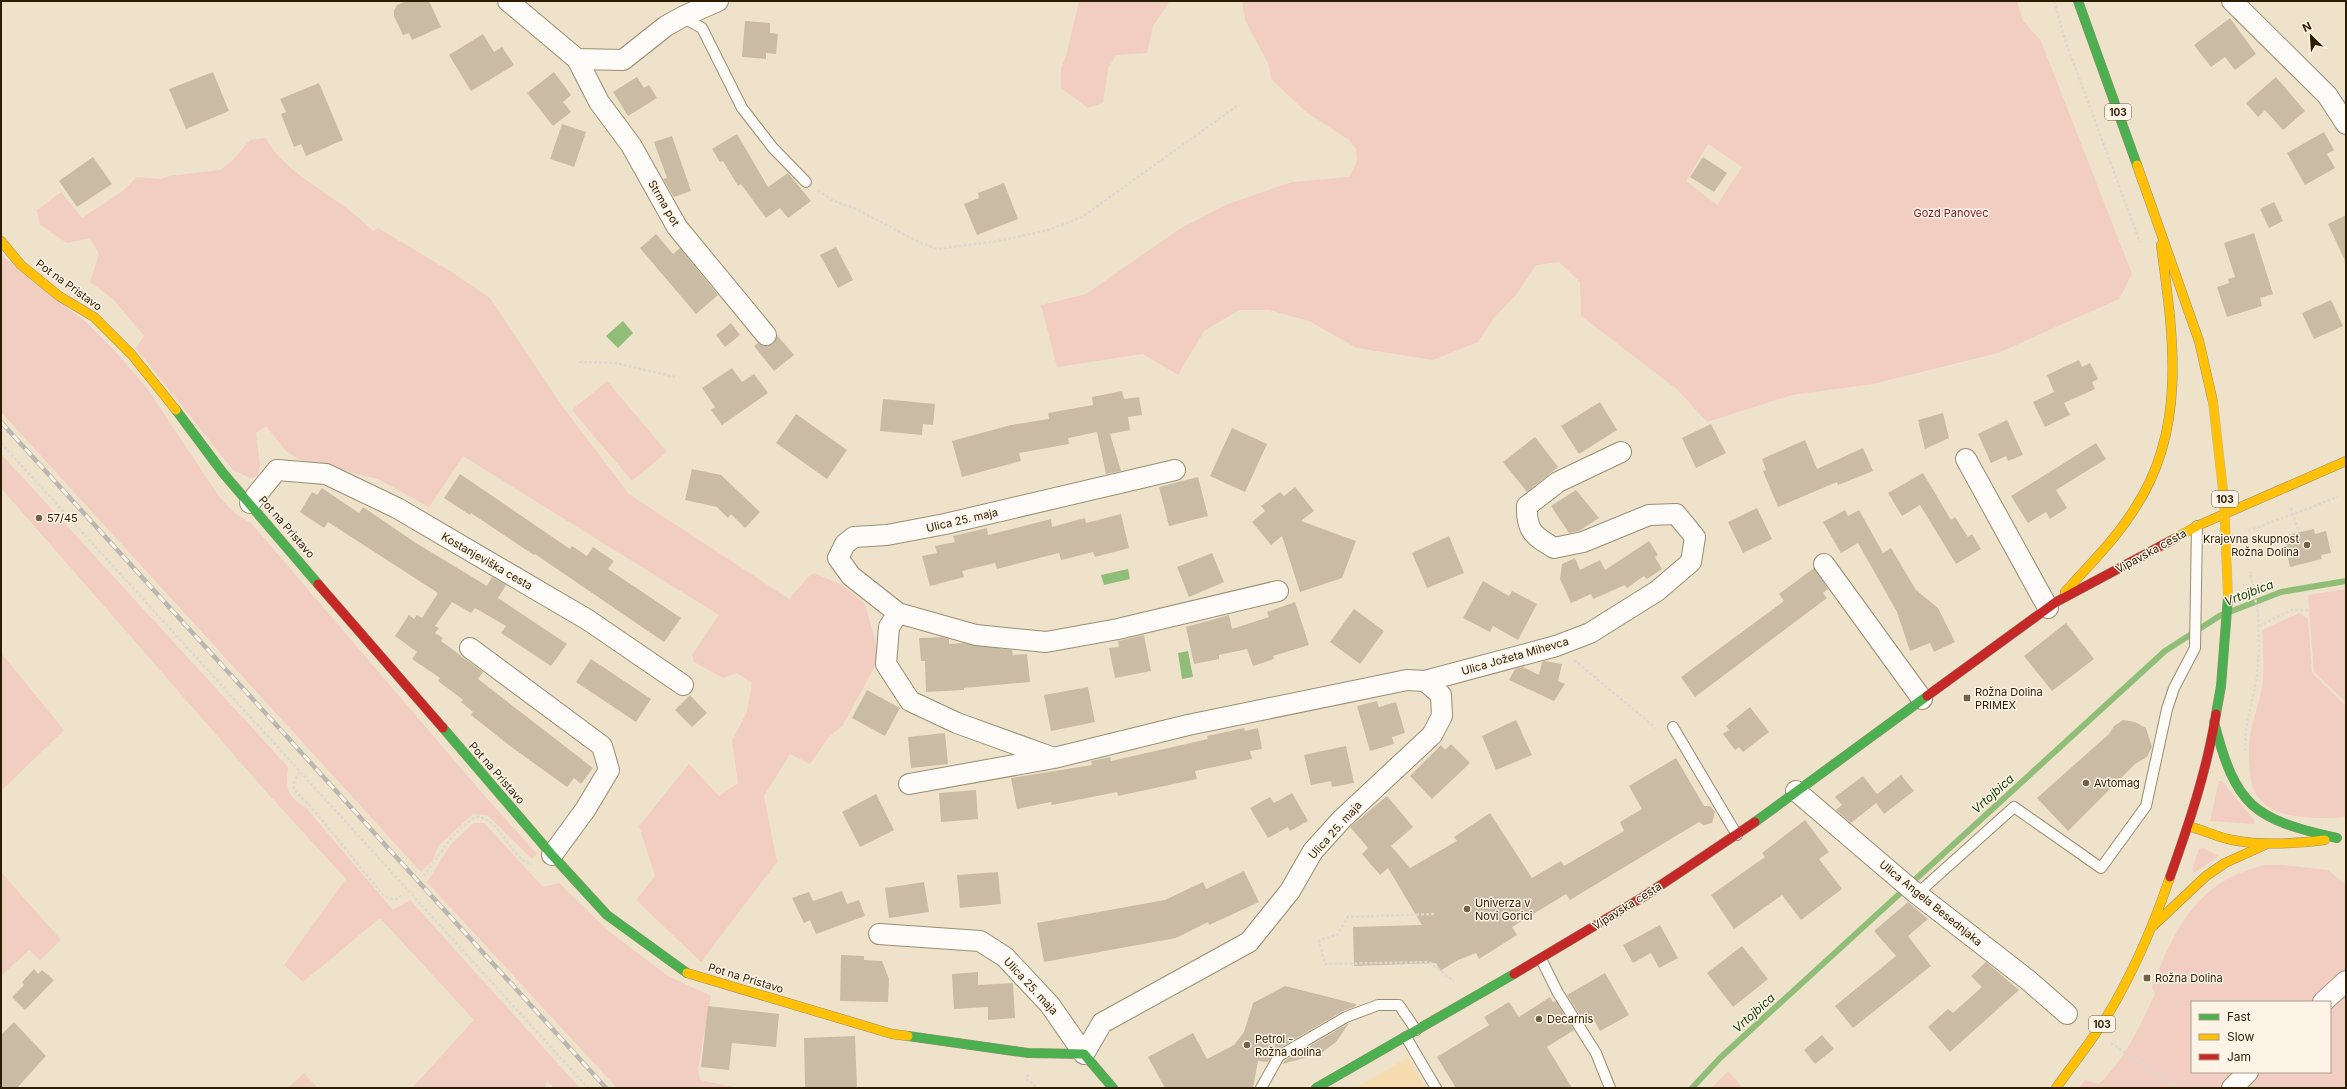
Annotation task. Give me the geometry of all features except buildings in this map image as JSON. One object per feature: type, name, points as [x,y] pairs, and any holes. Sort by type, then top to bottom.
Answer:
[{"type":"main road","name":"103","points":[[2056,1088],[2104,1020],[2153,926],[2188,826],[2210,750],[2221,686],[2228,597],[2228,543],[2224,486],[2213,402],[2199,341],[2078,1]]},
{"type":"main road","points":[[2052,605],[2115,535],[2142,497],[2164,446],[2174,396],[2175,358],[2158,223]]},
{"type":"main road","name":"Pot na Pristavo","points":[[1,242],[21,265],[59,296],[94,317],[132,355],[156,383],[223,473],[552,855],[607,915],[686,973],[892,1034],[1028,1053],[1084,1054]]},
{"type":"main road","name":"Vipavska cesta","points":[[1316,1088],[1540,959],[1643,897],[1737,834],[2052,605],[2197,526],[2346,461]]},
{"type":"main road","points":[[2214,722],[2229,774],[2251,804],[2266,816],[2285,825],[2342,838]]},
{"type":"main road","points":[[2188,826],[2232,840],[2286,844],[2342,838]]},
{"type":"main road","points":[[2153,926],[2206,876],[2225,862],[2271,843]]},
{"type":"main road","points":[[1084,1054],[1113,1088]]},
{"type":"street","name":"Strma pot","points":[[508,1],[577,59],[599,102],[631,145],[677,227],[766,335]]},
{"type":"street","points":[[577,59],[623,60],[666,26],[718,1]]},
{"type":"street","points":[[2232,1],[2327,95],[2346,124]]},
{"type":"street","name":"Ulica Jožeta Mihevca","points":[[1425,681],[1556,646],[1590,633],[1657,591],[1691,562],[1695,537],[1676,514],[1649,515],[1583,542],[1554,548],[1534,536],[1526,520],[1527,506],[1558,482],[1621,452]]},
{"type":"street","points":[[1966,459],[2052,605]]},
{"type":"street","name":"Kostanjeviška cesta","points":[[250,503],[277,470],[326,474],[397,508],[588,620],[683,685]]},
{"type":"street","name":"Ulica 25. maja","points":[[1175,470],[945,524],[887,536],[854,537],[845,544],[838,558],[851,576],[898,614],[976,636],[1046,642],[1118,629],[1278,591]]},
{"type":"street","points":[[1824,564],[1922,699]]},
{"type":"street","points":[[898,614],[889,627],[886,664],[910,700],[957,723],[1054,758]]},
{"type":"street","points":[[470,648],[602,746],[609,770],[585,810],[552,855]]},
{"type":"street","points":[[908,784],[1054,758],[1188,725],[1407,680],[1425,681]]},
{"type":"street","name":"Ulica 25. maja","points":[[879,934],[980,941],[1006,957],[1050,1004],[1084,1054],[1102,1023],[1249,942],[1290,890],[1313,851],[1342,818],[1432,735],[1442,716],[1441,695],[1425,681]]},
{"type":"street","name":"Ulica Angela Besednjaka","points":[[1796,791],[1909,887],[2028,980],[2067,1014]]},
{"type":"street","points":[[2324,1001],[2346,981]]},
{"type":"street","points":[[2232,1088],[2247,1073]]},
{"type":"lane","points":[[682,17],[702,28],[742,108],[773,148],[806,182]]},
{"type":"lane","points":[[1909,887],[2014,807],[2101,868],[2146,806],[2167,709],[2174,688],[2195,648],[2197,526]]},
{"type":"lane","points":[[1673,727],[1737,834]]},
{"type":"lane","points":[[1540,959],[1558,993],[1596,1053],[1610,1088]]},
{"type":"lane","points":[[1261,1088],[1279,1056],[1346,1017],[1372,1007],[1378,1005],[1399,1005],[1416,1030]]},
{"type":"lane","points":[[1406,1037],[1436,1088]]},
{"type":"path","points":[[2054,1],[2065,40],[2142,247]]},
{"type":"path","points":[[806,182],[832,200],[856,209],[937,250],[998,241],[1048,230],[1082,217],[1237,106]]},
{"type":"path","points":[[579,362],[616,363],[674,377]]},
{"type":"path","points":[[1,443],[588,1088]]},
{"type":"path","points":[[2248,531],[2338,496]]},
{"type":"path","points":[[2290,507],[2299,532]]},
{"type":"path","points":[[2245,755],[2246,729],[2257,677],[2259,626],[2258,613],[2251,583]]},
{"type":"path","points":[[2259,626],[2292,610],[2310,610]]},
{"type":"path","points":[[1556,646],[1656,728]]},
{"type":"path","points":[[299,772],[294,782],[294,790],[312,808],[384,895],[391,900],[397,900],[404,894]]},
{"type":"path","points":[[423,876],[437,859],[443,846],[476,817],[484,816],[492,823],[522,858],[530,864],[538,864],[552,855]]},
{"type":"path","points":[[1434,914],[1348,917],[1338,935],[1319,940],[1325,964],[1429,962],[1454,981]]},
{"type":"path","points":[[2112,1043],[2177,1088]]},
{"type":"shaded area","points":[[623,321],[633,333],[618,348],[606,336]]},
{"type":"shaded area","points":[[1128,569],[1130,579],[1104,585],[1101,575]]},
{"type":"shaded area","points":[[1188,651],[1193,677],[1182,679],[1178,653]]},
{"type":"shaded area","points":[[1408,1057],[1426,1088],[1356,1088]]},
{"type":"green space","points":[[1079,1],[1170,1],[1153,26],[1147,53],[1116,55],[1108,69],[1103,103],[1088,108],[1061,88],[1061,68],[1066,56]]},
{"type":"green space","name":"Gozd Panovec","points":[[1242,1],[2017,1],[2023,21],[2041,41],[2132,274],[2119,299],[1998,353],[1873,384],[1792,395],[1707,422],[1678,390],[1581,316],[1580,282],[1559,262],[1536,265],[1516,295],[1493,319],[1478,342],[1433,360],[1357,348],[1309,321],[1269,310],[1239,310],[1204,331],[1178,375],[1143,354],[1057,367],[1041,305],[1086,294],[1181,228],[1228,204],[1292,182],[1349,177],[1357,161],[1356,149],[1349,140],[1306,112],[1271,79],[1269,65],[1245,20]],"holes":[[[1708,144],[1742,167],[1717,205],[1686,181]]]},
{"type":"green space","points":[[266,138],[276,154],[291,168],[351,211],[373,231],[378,228],[453,273],[490,298],[562,406],[629,494],[789,599],[808,577],[814,573],[842,585],[865,604],[880,657],[843,725],[828,738],[810,764],[790,754],[764,796],[777,862],[701,962],[636,900],[655,876],[639,826],[689,764],[719,796],[738,783],[732,741],[747,712],[752,683],[737,673],[723,678],[694,662],[692,655],[719,615],[463,456],[429,507],[378,479],[300,460],[286,451],[266,426],[256,433],[260,466],[258,476],[250,478],[233,470],[136,348],[144,336],[113,299],[90,282],[99,254],[90,238],[67,243],[40,225],[37,210],[61,192],[82,218],[123,191],[137,177],[161,179],[169,176],[220,170],[232,161],[250,140]]},
{"type":"green space","points":[[1,255],[87,323],[112,348],[147,388],[220,498],[236,514],[251,523],[483,794],[537,854],[532,859],[487,815],[473,814],[438,846],[433,860],[421,872],[1,412]]},
{"type":"green space","points":[[607,381],[667,452],[632,481],[572,410]]},
{"type":"green space","points":[[1,454],[288,767],[287,781],[289,792],[307,809],[393,910],[410,900],[580,1088],[554,1088],[547,1081],[545,1088],[412,1088],[474,1020],[380,918],[303,982],[284,965],[346,879],[269,795],[1,488]]},
{"type":"green space","points":[[2346,589],[2346,702],[2314,672],[2308,595]]},
{"type":"green space","points":[[2300,613],[2308,619],[2312,673],[2346,706],[2346,817],[2307,818],[2280,813],[2269,807],[2260,799],[2253,788],[2249,745],[2263,681],[2264,659],[2262,630]]},
{"type":"green space","points":[[1,653],[64,730],[1,791]]},
{"type":"green space","points":[[2219,781],[2222,781],[2254,820],[2254,824],[2210,821]]},
{"type":"green space","points":[[474,823],[484,823],[543,887],[559,883],[607,930],[668,976],[711,996],[698,1069],[700,1080],[738,1088],[617,1088],[427,882],[451,844]]},
{"type":"green space","points":[[2203,848],[2217,855],[2218,857],[2194,873],[2192,869],[2199,849]]},
{"type":"green space","points":[[2265,865],[2283,865],[2328,870],[2346,885],[2346,974],[2315,1001],[2191,1001],[2191,1073],[2238,1073],[2223,1088],[2079,1088],[2085,1080],[2099,1084],[2117,1064],[2131,1042],[2155,994],[2152,987],[2170,945],[2180,926],[2192,910],[2206,895],[2222,882],[2242,872]]},
{"type":"green space","points":[[1,872],[61,940],[40,960],[29,950],[1,976]]},
{"type":"green space","points":[[2346,989],[2346,1088],[2241,1088],[2255,1073],[2331,1073],[2331,1004]]},
{"type":"green space","points":[[1728,1071],[1743,1088],[1711,1088]]},
{"type":"green space","points":[[304,1073],[318,1088],[288,1088]]},
{"type":"waterway","name":"Vrtojbica","points":[[2232,611],[2281,592],[2346,581]]},
{"type":"waterway","name":"Vrtojbica","points":[[1692,1088],[1720,1058],[2165,651],[2221,615]]},
{"type":"railway","points":[[1,422],[606,1088]]},
{"type":"traffic: fast","points":[[2078,1],[2137,165]]},
{"type":"traffic: fast","points":[[176,410],[223,473],[318,584]]},
{"type":"traffic: fast","points":[[2216,714],[2221,686],[2228,597]]},
{"type":"traffic: fast","points":[[1755,822],[1927,696]]},
{"type":"traffic: fast","points":[[2214,722],[2222,751],[2231,773],[2240,791],[2252,805],[2285,824],[2337,838]]},
{"type":"traffic: fast","points":[[443,728],[552,855],[607,915],[687,973]]},
{"type":"traffic: fast","points":[[1316,1088],[1514,974]]},
{"type":"traffic: fast","points":[[908,1036],[1028,1053],[1084,1054],[1113,1088]]},
{"type":"traffic: slow","points":[[2137,165],[2199,341],[2213,402]]},
{"type":"traffic: slow","points":[[1,241],[21,265],[59,296],[94,317],[132,355],[176,410]]},
{"type":"traffic: slow","points":[[2065,592],[2102,552],[2128,519],[2152,477],[2163,446],[2170,413],[2172,346],[2161,245]]},
{"type":"traffic: slow","points":[[2213,402],[2224,499],[2228,597]]},
{"type":"traffic: slow","points":[[2172,540],[2197,526],[2346,461]]},
{"type":"traffic: slow","points":[[2188,826],[2226,839],[2244,842],[2267,844],[2302,843],[2325,840]]},
{"type":"traffic: slow","points":[[2153,926],[2206,876],[2225,863],[2267,844]]},
{"type":"traffic: slow","points":[[2056,1088],[2098,1030],[2124,987],[2149,933],[2170,877]]},
{"type":"traffic: slow","points":[[687,973],[892,1034],[908,1036]]},
{"type":"traffic: jam","points":[[1927,696],[2056,602],[2172,540]]},
{"type":"traffic: jam","points":[[318,584],[443,728]]},
{"type":"traffic: jam","points":[[2170,877],[2197,797],[2208,756],[2216,714]]},
{"type":"traffic: jam","points":[[1514,974],[1643,897],[1755,822]]},
{"type":"place","name":"57/45","points":[[39,518]]},
{"type":"place","name":"Krajevna skupnost Rožna Dolina","points":[[2307,545]]},
{"type":"place","name":"Rožna Dolina PRIMEX","points":[[1967,698]]},
{"type":"place","name":"Avtomag","points":[[2086,783]]},
{"type":"place","name":"Univerza v Novi Gorici","points":[[1467,909]]},
{"type":"place","name":"Rožna Dolina","points":[[2147,978]]},
{"type":"place","name":"Decarnis","points":[[1539,1019]]},
{"type":"place","name":"Petrol - Rožna dolina","points":[[1247,1045]]}]
